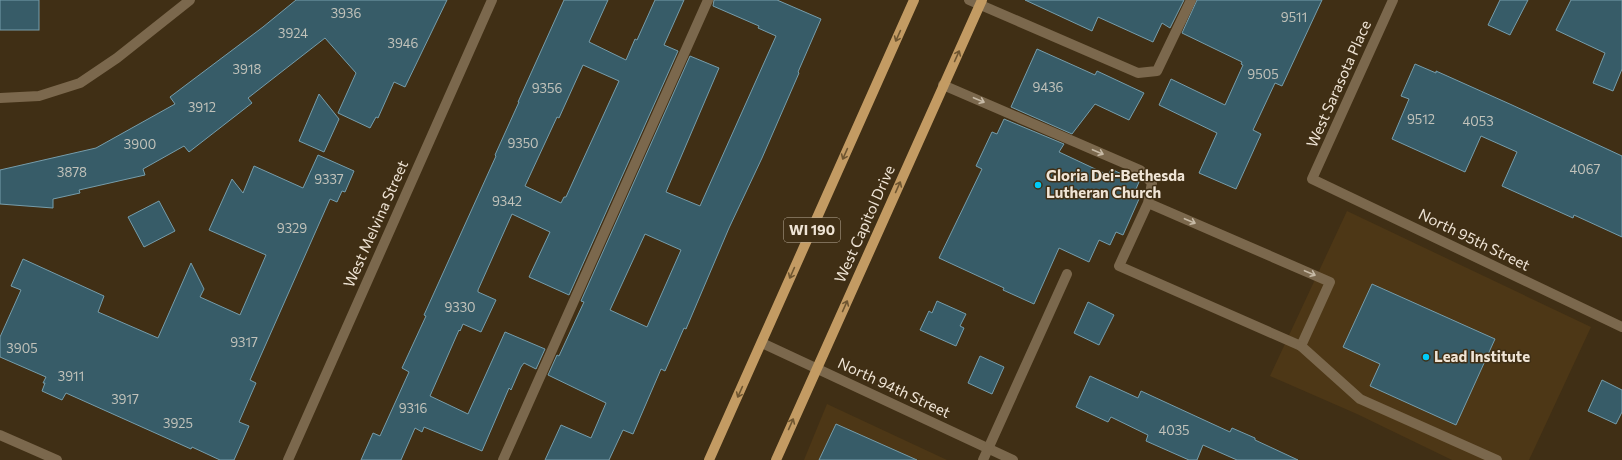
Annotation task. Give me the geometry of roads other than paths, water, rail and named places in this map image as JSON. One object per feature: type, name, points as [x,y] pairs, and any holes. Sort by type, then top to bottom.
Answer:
[{"type":"main road","name":"WI 190","points":[[709,460],[914,0]]},
{"type":"main road","name":"West Capitol Drive","points":[[776,460],[980,2]]},
{"type":"street","points":[[0,98],[39,96],[80,83],[117,58],[190,0]]},
{"type":"street","name":"West Melvina Street","points":[[288,460],[492,0]]},
{"type":"street","points":[[503,460],[708,0]]},
{"type":"street","points":[[969,0],[980,2],[1138,74],[1158,71],[1191,0]]},
{"type":"street","name":"West Sarasota Place","points":[[1312,179],[1393,0]]},
{"type":"street","points":[[943,85],[1140,170],[1152,183],[1148,203],[1119,266],[1301,346],[1360,399],[1498,460]]},
{"type":"street","name":"North 95th Street","points":[[1312,179],[1622,327]]},
{"type":"street","points":[[1148,203],[1330,282],[1301,346]]},
{"type":"street","points":[[983,460],[1067,274]]},
{"type":"street","name":"North 94th Street","points":[[762,343],[1013,460]]},
{"type":"street","points":[[0,435],[57,460]]},
{"type":"place","name":"Gloria Dei-Bethesda Lutheran Church","points":[[1038,185]]},
{"type":"place","name":"Lead Institute","points":[[1426,357]]}]
